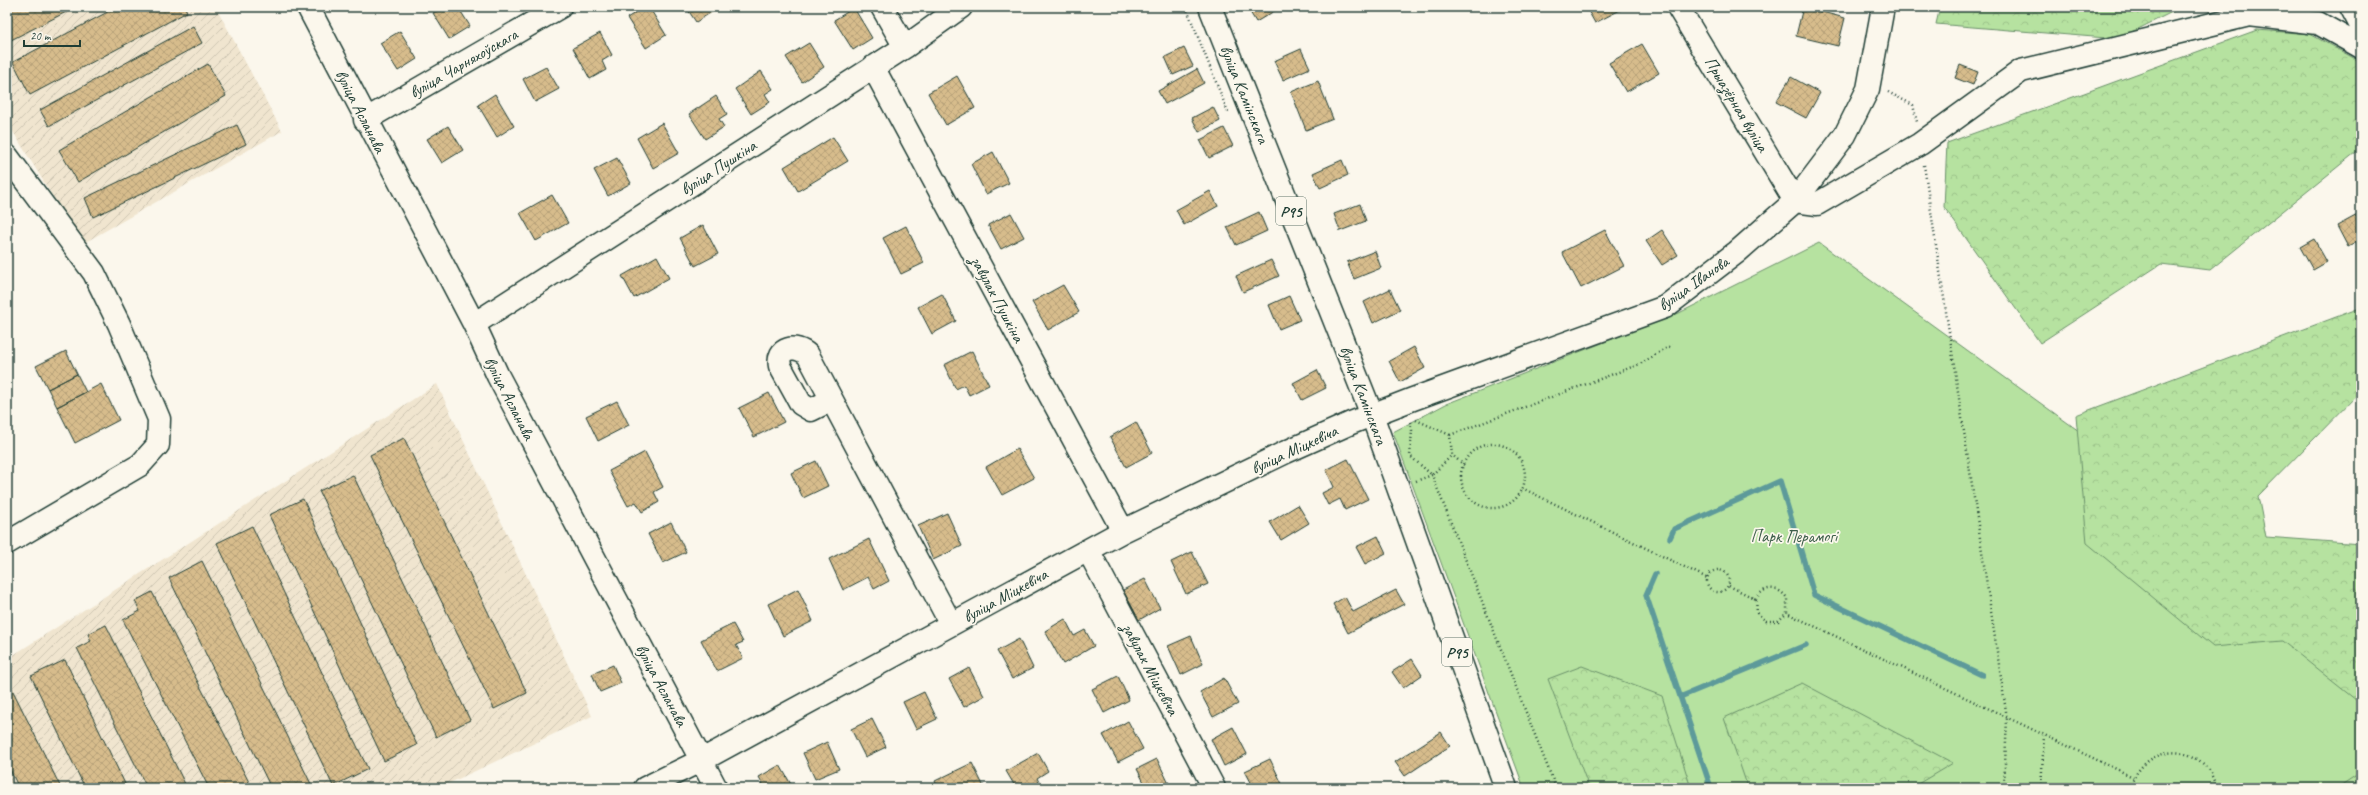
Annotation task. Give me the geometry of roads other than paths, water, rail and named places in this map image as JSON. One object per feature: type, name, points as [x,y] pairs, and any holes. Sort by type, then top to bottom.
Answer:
[{"type":"street","name":"вуліца Асланава","points":[[308,7],[365,120],[474,324],[498,376],[716,788]]},
{"type":"street","name":"вуліца Чарняхоўскага","points":[[365,120],[560,7]]},
{"type":"street","points":[[882,7],[905,47]]},
{"type":"street","name":"вуліца Пушкіна","points":[[474,324],[905,47],[961,7]]},
{"type":"street","name":"вуліца Камінскага","points":[[1210,7],[1372,415],[1506,788]]},
{"type":"street","name":"Прыазёрная вуліца","points":[[1678,7],[1795,201]]},
{"type":"street","name":"вуліца Іванова","points":[[1372,415],[1665,307],[1737,252],[1795,201],[1845,135],[1868,89],[1884,7]]},
{"type":"street","points":[[2351,7],[2361,26]]},
{"type":"street","points":[[1795,201],[1817,204],[1920,144],[2021,71],[2249,15],[2318,23],[2361,47]]},
{"type":"street","name":"завулак Пушкіна","points":[[873,67],[1123,531]]},
{"type":"street","points":[[7,156],[94,273],[119,324],[159,419],[158,445],[140,465],[7,543]]},
{"type":"street","points":[[832,400],[951,624]]},
{"type":"street","name":"вуліца Міцкевіча","points":[[645,788],[702,760],[1123,531],[1286,452],[1372,415]]},
{"type":"street","name":"завулак Міцкевіча","points":[[1088,550],[1214,788]]},
{"type":"waterway","points":[[1670,538],[1674,529],[1780,481],[1814,595],[1982,675]]},
{"type":"waterway","points":[[1655,574],[1646,595],[1711,788]]},
{"type":"waterway","points":[[1680,697],[1806,645]]},
{"type":"park label","name":"Парк Перамогі","points":[[1794,536]]}]
